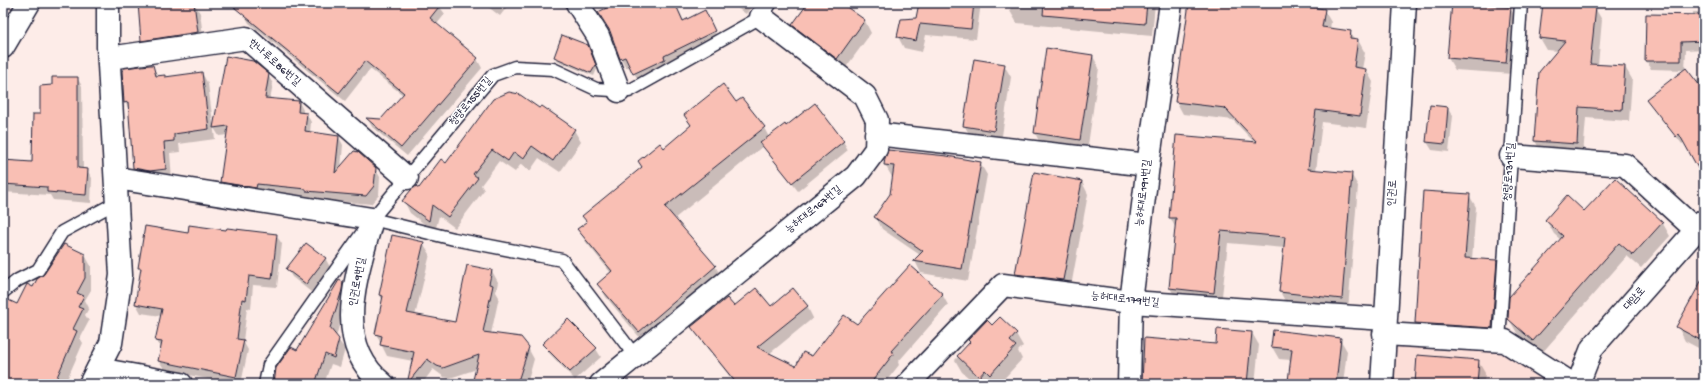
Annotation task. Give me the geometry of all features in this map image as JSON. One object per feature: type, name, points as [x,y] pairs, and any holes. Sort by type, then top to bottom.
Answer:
[{"type":"street","points":[[3,47],[29,3]]},
{"type":"street","points":[[108,3],[109,58],[121,275],[111,343],[94,376],[181,384]]},
{"type":"street","points":[[577,3],[598,36],[619,91]]},
{"type":"street","name":"능허대로191번길","points":[[1129,384],[1131,302],[1148,165],[1171,3]]},
{"type":"street","name":"인권로","points":[[1382,384],[1405,3]]},
{"type":"street","name":"능허대로167번길","points":[[601,384],[856,176],[876,149],[877,120],[865,96],[766,10]]},
{"type":"street","name":"한나루로86번길","points":[[109,58],[246,38],[407,178]]},
{"type":"street","points":[[876,134],[1148,165]]},
{"type":"street","points":[[1511,156],[1625,165],[1700,225]]},
{"type":"street","points":[[116,178],[372,219]]},
{"type":"street","name":"인권로9번길","points":[[372,219],[354,288],[352,308],[356,346],[364,364],[383,384]]},
{"type":"street","name":"대암로","points":[[1578,384],[1592,348],[1700,225]]},
{"type":"street","name":"능허대로179번길","points":[[908,384],[1003,285],[1131,302],[1385,327],[1505,341],[1572,384]]},
{"type":"lane","name":"청량로131번길","points":[[1499,341],[1521,3]]},
{"type":"lane","name":"청량로155번길","points":[[265,384],[269,365],[372,219],[493,75],[515,67],[553,68],[596,89],[629,91],[766,10]]},
{"type":"lane","points":[[3,292],[18,280],[38,270],[62,232],[117,202]]},
{"type":"lane","points":[[372,219],[454,239],[562,260],[635,356]]},
{"type":"shaded area","points":[[1389,339],[1504,344],[1564,384],[1386,384]]},
{"type":"building","points":[[138,3],[194,3],[198,32],[141,41]]},
{"type":"building","points":[[229,3],[442,3],[430,18],[478,58],[401,148],[366,118],[381,119],[404,93],[365,61],[339,93]]},
{"type":"building","points":[[617,3],[675,3],[683,21],[705,10],[715,31],[664,56],[665,59],[633,74],[625,57],[620,59],[610,31],[598,12]]},
{"type":"building","points":[[808,3],[841,3],[865,20],[837,59],[792,25]]},
{"type":"building","points":[[919,3],[974,3],[971,29],[920,24],[916,41],[897,37],[901,19],[916,18]]},
{"type":"building","points":[[1044,3],[1147,3],[1145,24],[1043,15]]},
{"type":"building","points":[[1189,3],[1311,3],[1310,7],[1325,9],[1322,27],[1351,31],[1350,38],[1358,39],[1354,67],[1366,69],[1360,116],[1316,110],[1308,169],[1352,173],[1342,299],[1279,292],[1285,237],[1221,231],[1214,293],[1169,288],[1176,218],[1169,218],[1176,135],[1257,142],[1225,108],[1175,102]]},
{"type":"building","points":[[1452,3],[1511,7],[1506,63],[1447,58]]},
{"type":"building","points":[[1543,3],[1596,7],[1590,64],[1625,66],[1622,110],[1579,107],[1577,144],[1534,141],[1539,72],[1565,41],[1539,38]]},
{"type":"building","points":[[1646,14],[1704,15],[1704,41],[1681,42],[1681,61],[1645,61]]},
{"type":"building","points":[[562,35],[588,45],[596,65],[591,73],[554,57]]},
{"type":"building","points":[[1046,48],[1093,55],[1080,140],[1034,133]]},
{"type":"building","points":[[226,56],[253,61],[269,74],[265,98],[299,101],[298,112],[307,113],[305,131],[339,136],[335,173],[354,151],[358,152],[376,168],[374,186],[366,196],[306,191],[306,189],[257,184],[256,188],[220,182],[228,126],[213,128]]},
{"type":"building","points":[[974,59],[1005,64],[994,131],[963,126]]},
{"type":"building","points":[[153,65],[156,76],[165,75],[165,77],[202,72],[209,129],[174,134],[174,141],[164,142],[166,169],[150,171],[133,168],[128,102],[124,103],[122,71],[124,68]]},
{"type":"building","points":[[1686,68],[1704,91],[1704,179],[1679,134],[1676,137],[1646,99]]},
{"type":"building","points":[[52,77],[78,77],[78,168],[88,169],[86,195],[47,192],[47,187],[3,184],[3,160],[32,162],[33,114],[40,114],[40,86],[52,85]]},
{"type":"building","points":[[723,84],[736,102],[742,98],[765,127],[665,207],[716,266],[639,332],[597,284],[612,271],[577,229],[587,222],[582,216],[642,167],[638,161],[660,143],[664,148],[691,125],[684,115]]},
{"type":"building","points":[[509,92],[519,94],[539,108],[542,106],[575,129],[553,161],[532,146],[523,159],[514,152],[508,161],[492,150],[473,174],[478,178],[448,217],[432,205],[429,221],[402,201],[416,186],[419,188],[441,159],[446,163],[493,99]]},
{"type":"building","points":[[815,103],[844,141],[792,183],[760,143],[785,124],[786,126]]},
{"type":"building","points":[[1430,105],[1448,107],[1445,144],[1426,142]]},
{"type":"building","points":[[888,150],[947,156],[981,162],[962,269],[913,261],[923,251],[874,217],[890,194],[894,166],[884,165]]},
{"type":"building","points":[[1034,172],[1082,181],[1063,280],[1015,274]]},
{"type":"building","points":[[1615,178],[1663,222],[1633,255],[1619,243],[1533,341],[1508,319],[1509,297],[1563,236],[1545,220],[1567,195],[1584,211]]},
{"type":"building","points":[[1423,191],[1470,194],[1465,258],[1497,260],[1492,328],[1415,323]]},
{"type":"building","points":[[189,225],[226,230],[227,228],[277,234],[272,279],[249,276],[246,300],[242,299],[237,339],[244,340],[236,377],[158,361],[162,342],[155,341],[162,309],[135,304],[141,268],[138,268],[145,226],[188,233]]},
{"type":"building","points":[[392,235],[424,242],[407,313],[455,322],[467,265],[492,270],[489,284],[493,285],[483,332],[521,337],[529,347],[519,378],[511,384],[472,384],[479,355],[443,368],[427,359],[407,384],[414,352],[380,345],[382,336],[375,334],[383,296],[379,295]]},
{"type":"building","points":[[306,243],[326,258],[306,284],[286,269]]},
{"type":"building","points":[[64,244],[85,254],[85,278],[77,293],[84,296],[78,307],[83,309],[73,329],[77,331],[54,384],[3,384],[3,299],[17,304],[27,284],[33,287],[37,279],[44,274]]},
{"type":"building","points":[[910,265],[943,294],[891,351],[894,353],[870,384],[737,384],[691,327],[727,298],[734,306],[756,288],[771,306],[793,288],[808,306],[757,347],[796,366],[803,352],[812,356],[844,315],[857,324]]},
{"type":"building","points":[[1704,276],[1704,342],[1676,327]]},
{"type":"building","points":[[339,280],[343,282],[342,290],[330,328],[339,339],[334,358],[325,354],[315,384],[274,384],[276,368],[291,347],[297,350]]},
{"type":"building","points":[[1000,317],[1017,333],[1010,341],[1016,346],[990,375],[985,370],[979,377],[957,356],[970,342],[968,340],[987,320],[992,325]]},
{"type":"building","points":[[568,319],[597,348],[570,372],[542,344]]},
{"type":"building","points":[[1217,329],[1252,332],[1247,384],[1142,384],[1144,338],[1216,344]]},
{"type":"building","points":[[1273,330],[1341,338],[1336,384],[1312,384],[1288,381],[1292,349],[1271,347]]},
{"type":"building","points":[[1417,355],[1479,360],[1477,384],[1415,384]]}]
